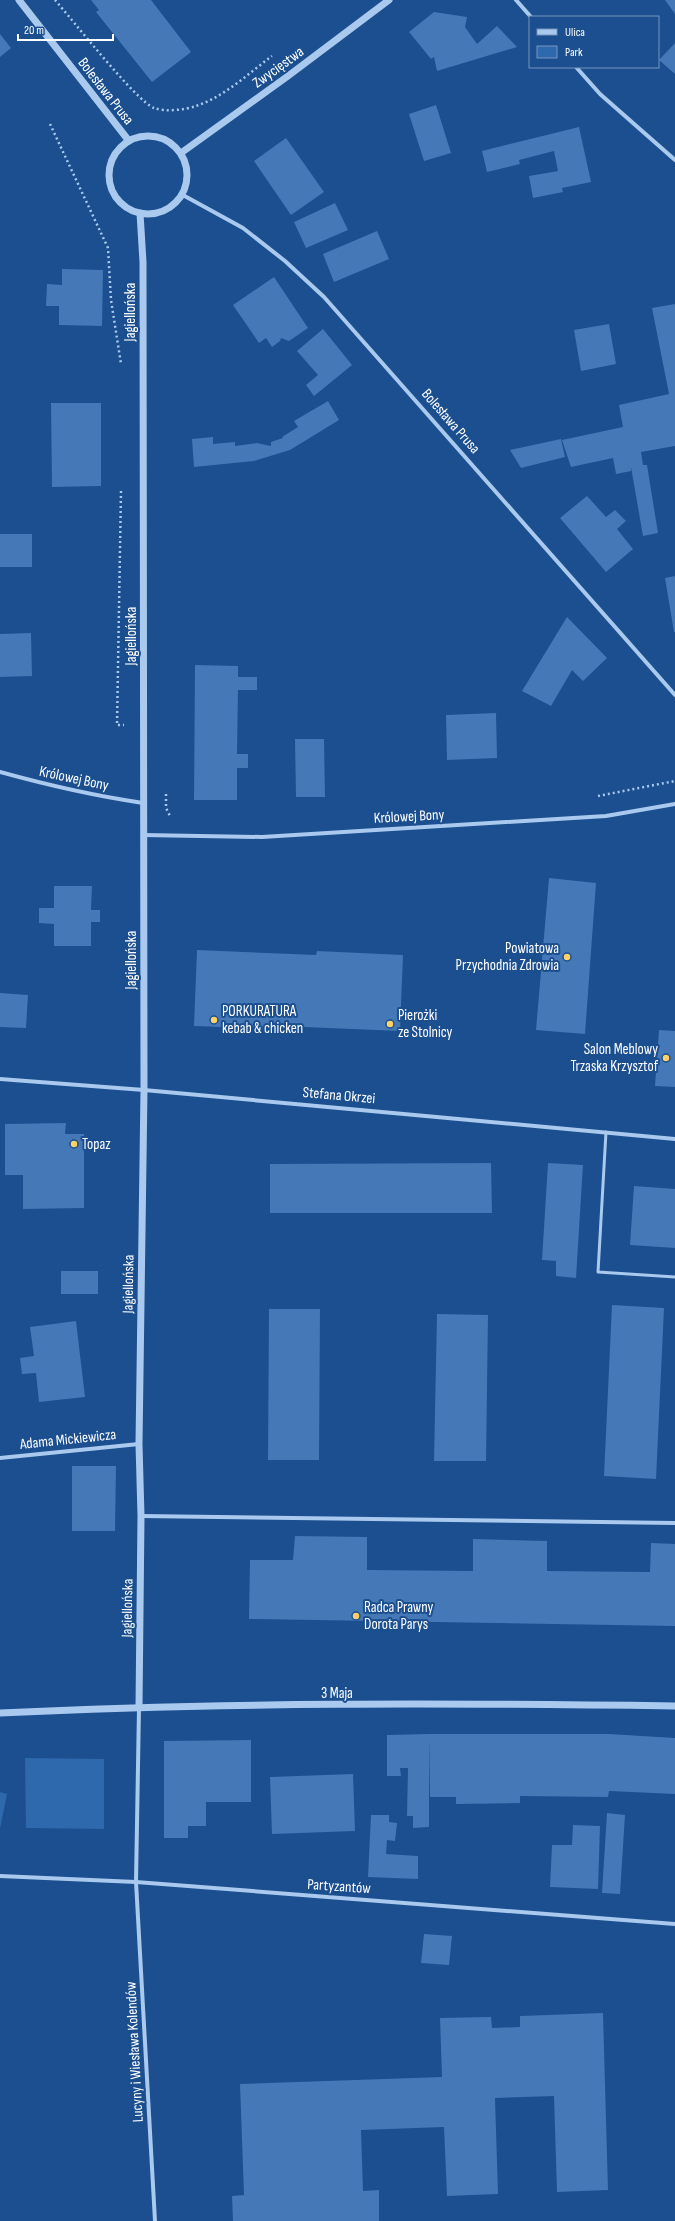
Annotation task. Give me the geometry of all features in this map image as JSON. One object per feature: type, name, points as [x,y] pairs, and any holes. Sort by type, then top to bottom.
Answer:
[{"type":"street","name":"Bolesława Prusa","points":[[19,0],[129,141]]},
{"type":"street","name":"Zwycięstwa","points":[[181,153],[288,76],[389,0]]},
{"type":"street","points":[[516,0],[530,16]]},
{"type":"street","points":[[577,68],[600,94],[675,160]]},
{"type":"street","points":[[142,136],[157,137],[170,143],[181,153],[186,166],[186,181],[182,194],[171,206],[156,213],[140,213],[126,207],[115,196],[109,181],[110,165],[117,151],[129,141],[142,136]]},
{"type":"street","name":"Bolesława Prusa","points":[[182,194],[243,228],[285,261],[324,297],[675,695]]},
{"type":"street","name":"Jagiellońska","points":[[139,1707],[141,1516],[139,1444],[144,1090],[143,262],[140,213]]},
{"type":"street","name":"Królowej Bony","points":[[0,772],[39,783],[113,799],[143,802]]},
{"type":"street","name":"Królowej Bony","points":[[143,835],[269,836],[606,816],[675,804]]},
{"type":"street","name":"Stefana Okrzei","points":[[0,1079],[144,1090],[675,1139]]},
{"type":"street","name":"Adama Mickiewicza","points":[[0,1458],[139,1444]]},
{"type":"street","points":[[141,1516],[675,1524]]},
{"type":"street","name":"3 Maja","points":[[0,1712],[139,1707],[533,1704],[675,1706]]},
{"type":"street","name":"Lucyny i Wiesława Kolendów","points":[[139,1707],[136,1882],[155,2221]]},
{"type":"street","name":"Partyzantów","points":[[0,1876],[136,1882],[675,1924]]},
{"type":"lane","points":[[606,1132],[598,1272],[675,1276]]},
{"type":"path","points":[[55,0],[120,76],[153,108],[172,109],[195,106],[210,100],[272,56]]},
{"type":"path","points":[[50,124],[108,248],[111,300],[122,370]]},
{"type":"path","points":[[117,725],[121,485]]},
{"type":"path","points":[[593,797],[675,781]]},
{"type":"path","points":[[166,793],[166,808],[172,819]]},
{"type":"green space","points":[[25,1758],[104,1759],[104,1829],[26,1828]]},
{"type":"green space","points":[[0,1792],[7,1794],[0,1829]]},
{"type":"building","points":[[91,0],[151,0],[191,52],[152,82],[96,12],[99,10]]},
{"type":"building","points":[[665,0],[675,0],[675,14]]},
{"type":"building","points":[[434,12],[467,17],[465,27],[477,44],[497,26],[517,47],[437,71],[434,57],[431,59],[409,32]]},
{"type":"building","points":[[0,34],[11,48],[0,57]]},
{"type":"building","points":[[675,43],[675,74],[659,60]]},
{"type":"building","points":[[436,105],[451,153],[424,161],[409,114]]},
{"type":"building","points":[[579,127],[591,182],[562,188],[563,192],[533,198],[529,176],[558,171],[554,151],[519,160],[520,164],[487,172],[482,151]]},
{"type":"building","points":[[286,138],[324,192],[291,215],[254,161]]},
{"type":"building","points":[[335,203],[348,230],[306,248],[294,222]]},
{"type":"building","points":[[377,231],[389,259],[334,282],[323,254]]},
{"type":"building","points":[[62,269],[103,270],[102,326],[59,325],[59,306],[46,306],[47,284],[62,285]]},
{"type":"building","points":[[274,277],[308,328],[289,341],[281,338],[280,341],[272,347],[266,338],[259,343],[233,305]]},
{"type":"building","points":[[675,304],[675,446],[641,452],[643,465],[647,465],[658,533],[643,536],[631,467],[631,471],[616,474],[613,458],[571,467],[562,440],[623,427],[619,405],[669,394],[652,308]]},
{"type":"building","points":[[609,324],[616,364],[581,371],[574,330]]},
{"type":"building","points":[[323,329],[352,365],[314,396],[306,385],[318,375],[297,351]]},
{"type":"building","points":[[328,401],[339,420],[290,450],[254,461],[194,467],[192,439],[213,437],[213,444],[235,442],[235,446],[257,443],[271,446],[271,442],[283,438],[282,437],[298,427],[294,421]]},
{"type":"building","points":[[51,403],[101,403],[101,486],[52,487]]},
{"type":"building","points":[[561,439],[565,457],[521,468],[510,450]]},
{"type":"building","points":[[587,496],[606,517],[615,510],[626,521],[617,529],[633,549],[606,572],[560,518]]},
{"type":"building","points":[[0,534],[32,534],[32,567],[0,567]]},
{"type":"building","points":[[675,576],[675,632],[674,632],[665,578]]},
{"type":"building","points":[[567,617],[607,658],[583,681],[572,670],[551,706],[522,691]]},
{"type":"building","points":[[31,633],[32,676],[0,677],[0,634]]},
{"type":"building","points":[[195,665],[238,666],[238,677],[257,677],[257,690],[238,690],[237,754],[248,754],[248,768],[237,768],[237,800],[194,800]]},
{"type":"building","points":[[496,713],[497,758],[447,760],[446,715]]},
{"type":"building","points":[[295,739],[324,739],[325,797],[296,797]]},
{"type":"building","name":"Powiatowa Przychodnia Zdrowia","points":[[549,878],[596,883],[585,1034],[536,1030]]},
{"type":"building","points":[[54,886],[92,886],[91,910],[100,910],[100,922],[91,922],[91,946],[54,946],[54,924],[39,923],[39,908],[54,908]]},
{"type":"building","points":[[197,950],[316,955],[317,951],[403,955],[400,1031],[304,1027],[304,1030],[194,1026]]},
{"type":"building","points":[[0,993],[28,995],[26,1028],[0,1027]]},
{"type":"building","name":"Salon Meblowy Trzaska Krzysztof","points":[[659,1030],[675,1031],[675,1087],[655,1086]]},
{"type":"building","points":[[66,1123],[65,1134],[84,1134],[84,1208],[23,1209],[23,1175],[5,1175],[5,1124]]},
{"type":"building","points":[[491,1163],[492,1213],[270,1213],[270,1164]]},
{"type":"building","points":[[548,1163],[583,1165],[576,1278],[556,1276],[556,1261],[542,1260]]},
{"type":"building","points":[[634,1186],[675,1189],[675,1248],[630,1245]]},
{"type":"building","points":[[61,1271],[98,1271],[98,1294],[61,1294]]},
{"type":"building","points":[[612,1305],[664,1308],[656,1479],[604,1476]]},
{"type":"building","points":[[269,1309],[320,1309],[319,1460],[268,1460]]},
{"type":"building","points":[[437,1314],[488,1315],[486,1461],[434,1461]]},
{"type":"building","points":[[76,1321],[85,1397],[39,1402],[36,1373],[22,1374],[20,1358],[34,1356],[30,1327]]},
{"type":"building","points":[[72,1466],[116,1466],[115,1531],[72,1531]]},
{"type":"building","points":[[295,1536],[367,1537],[367,1570],[473,1571],[473,1539],[547,1541],[547,1571],[650,1572],[651,1543],[675,1544],[675,1626],[249,1619],[250,1560],[293,1560]]},
{"type":"building","points":[[609,1734],[675,1738],[675,1794],[609,1791],[608,1797],[520,1796],[520,1803],[456,1804],[456,1797],[430,1797],[429,1738],[429,1827],[413,1828],[413,1816],[407,1816],[408,1768],[400,1768],[401,1776],[387,1776],[387,1735]]},
{"type":"building","points":[[251,1740],[251,1802],[206,1802],[206,1826],[188,1826],[188,1838],[164,1838],[164,1741]]},
{"type":"building","points":[[353,1774],[355,1831],[272,1834],[270,1777]]},
{"type":"building","points":[[607,1813],[625,1815],[620,1894],[602,1893]]},
{"type":"building","points":[[371,1815],[389,1815],[389,1822],[397,1823],[395,1841],[387,1840],[386,1854],[418,1856],[418,1879],[368,1877]]},
{"type":"building","points":[[573,1825],[600,1826],[598,1889],[550,1887],[552,1845],[572,1845]]},
{"type":"building","points":[[424,1934],[452,1936],[449,1965],[421,1963]]},
{"type":"building","points":[[603,2013],[608,2190],[557,2192],[554,2096],[495,2098],[498,2194],[447,2196],[444,2127],[361,2130],[363,2191],[379,2190],[379,2221],[233,2221],[232,2196],[244,2195],[240,2084],[442,2077],[440,2018],[491,2017],[492,2028],[520,2027],[520,2016]]},
{"type":"place","name":"Powiatowa Przychodnia Zdrowia","points":[[567,957]]},
{"type":"place","name":"PORKURATURA kebab & chicken","points":[[214,1020]]},
{"type":"place","name":"Pierożki ze Stolnicy","points":[[390,1024]]},
{"type":"place","name":"Salon Meblowy Trzaska Krzysztof","points":[[666,1058]]},
{"type":"place","name":"Topaz","points":[[74,1144]]},
{"type":"place","name":"Radca Prawny Dorota Parys","points":[[356,1616]]}]
